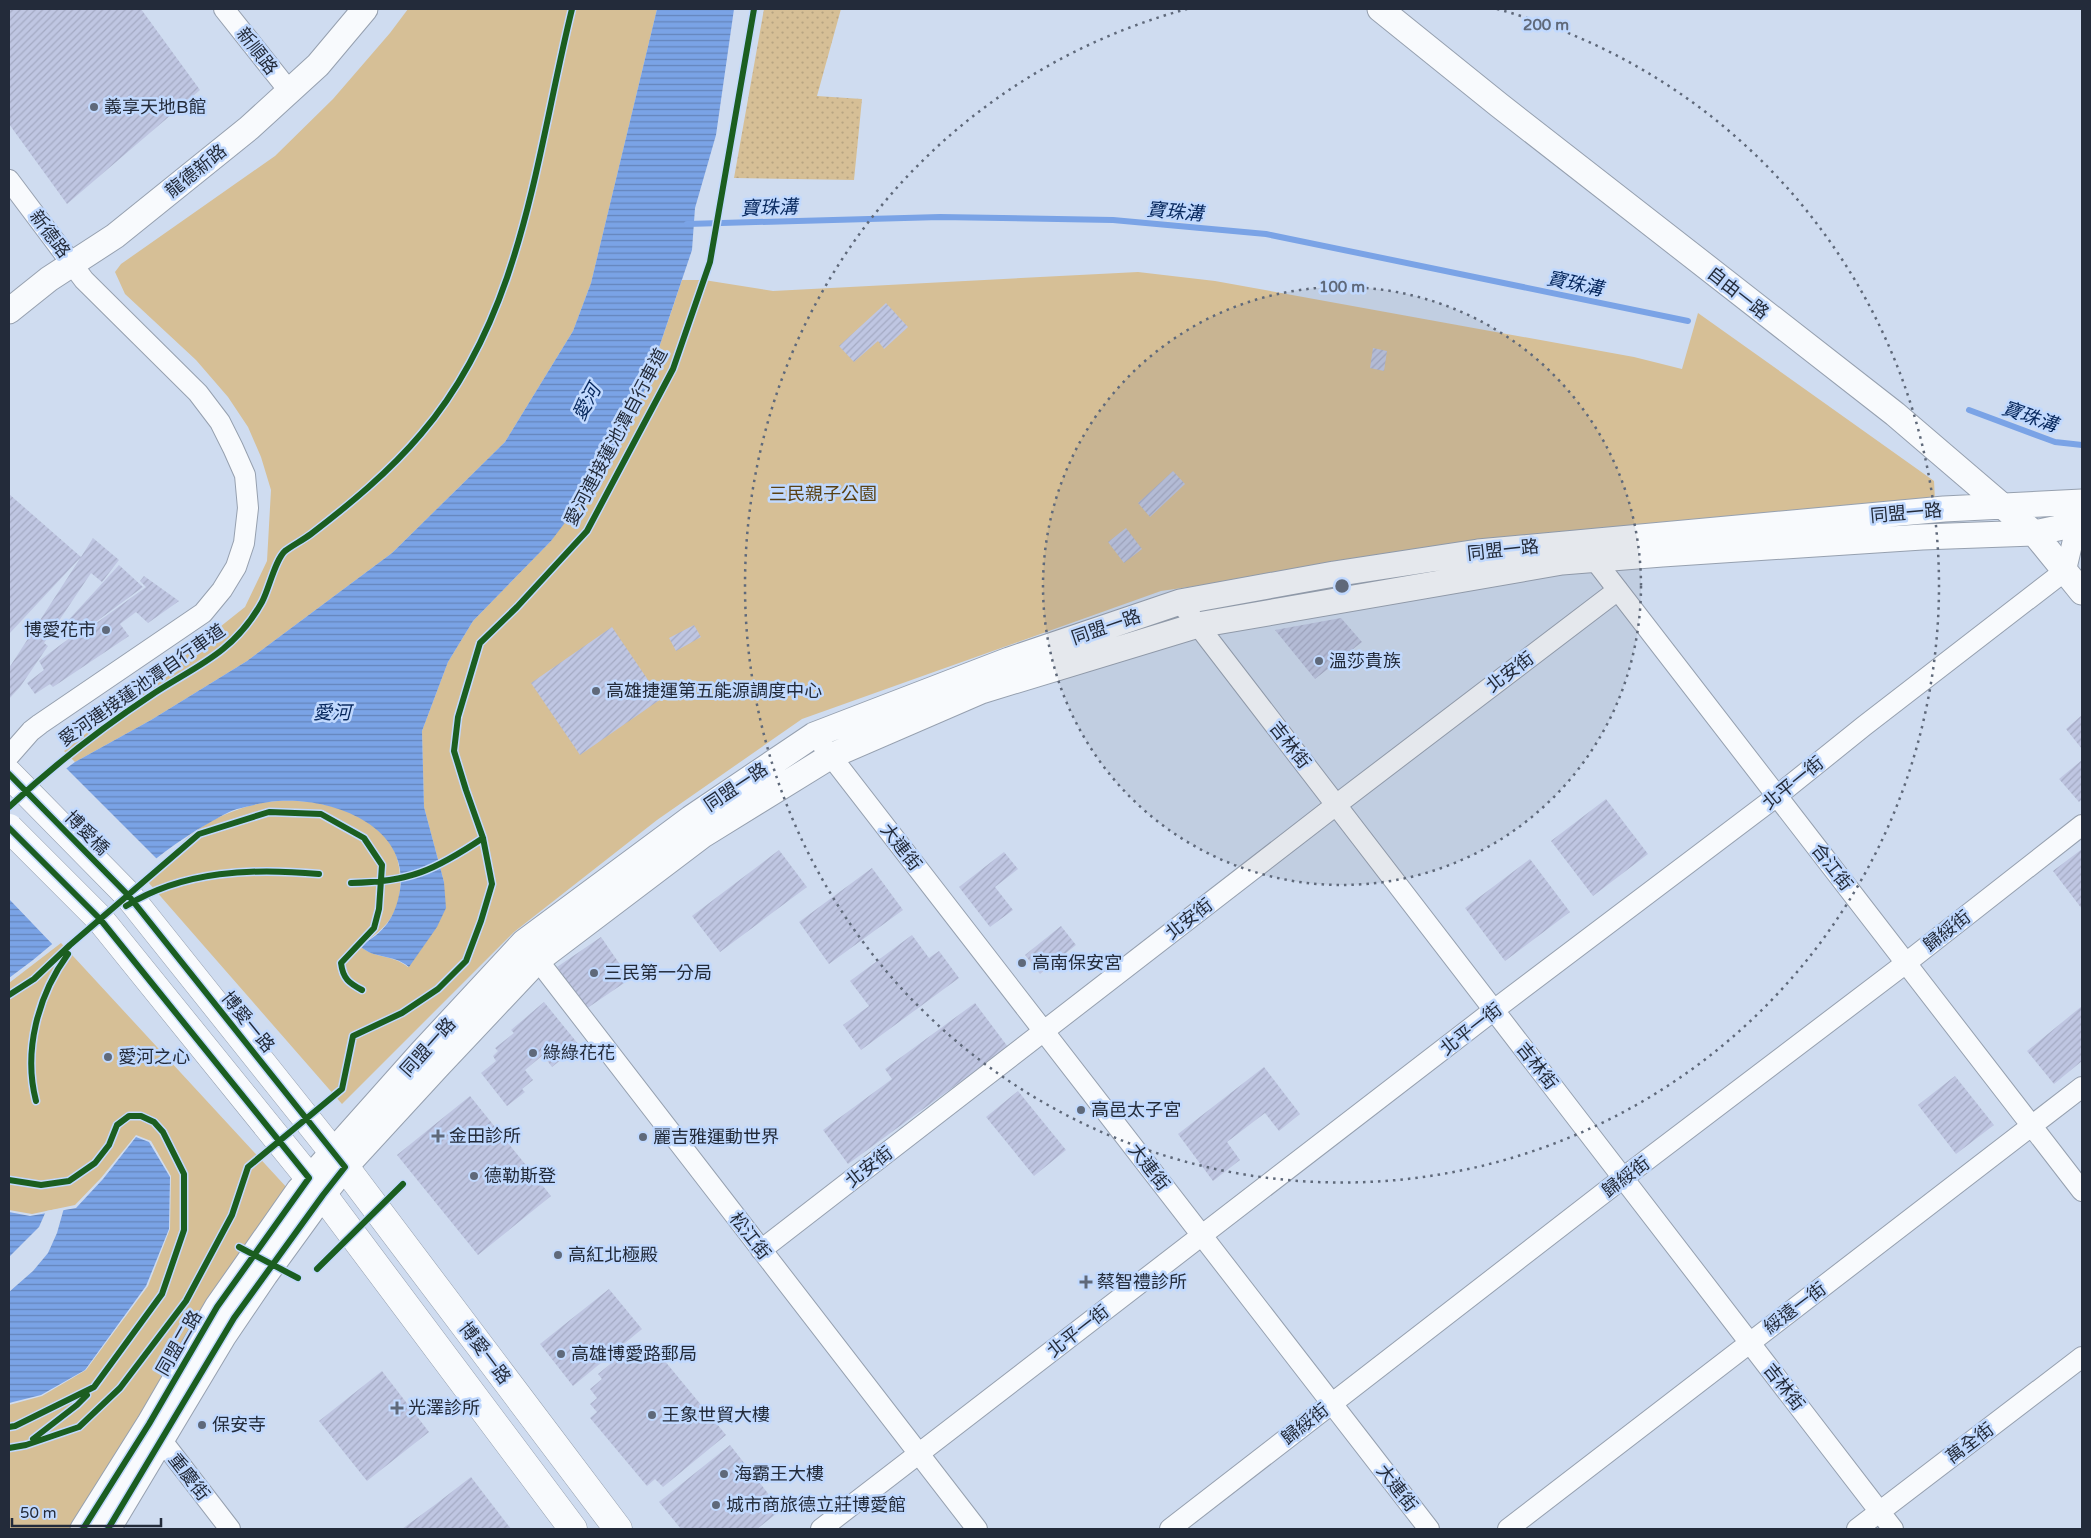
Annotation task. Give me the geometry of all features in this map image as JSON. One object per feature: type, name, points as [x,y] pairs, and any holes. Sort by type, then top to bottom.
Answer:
[{"type":"main road","name":"博愛橋","points":[[17,783],[128,895]]},
{"type":"main road","name":"博愛一路","points":[[9,828],[100,920],[316,1186],[573,1529]]},
{"type":"main road","name":"博愛一路","points":[[128,895],[339,1159],[618,1529]]},
{"type":"street","name":"新順路","points":[[224,9],[290,92]]},
{"type":"street","name":"龍德新路","points":[[9,311],[49,279],[115,236],[248,128],[318,65],[365,9]]},
{"type":"street","name":"自由一路","points":[[1380,9],[1640,216],[1832,366],[1865,389],[2034,533],[2082,592]]},
{"type":"street","name":"新德路","points":[[9,180],[84,280],[198,393],[220,422],[245,475],[248,508],[244,542],[236,567],[222,590],[203,613],[35,727],[9,756]]},
{"type":"street","name":"同盟一路","points":[[531,951],[703,836],[832,756],[981,691],[1198,625],[1562,562],[1587,551],[1696,531],[1944,509],[2003,506],[2079,513]]},
{"type":"street","name":"同盟一路","points":[[316,1186],[531,951],[691,818],[814,735],[1009,660],[1180,602],[1334,574],[1478,552],[1587,551],[2034,533],[2079,513]]},
{"type":"street","points":[[2066,570],[2079,513]]},
{"type":"street","name":"合江街","points":[[1587,551],[2082,1191]]},
{"type":"street","name":"北平一街","points":[[821,1529],[1494,1010],[1777,796],[1864,726],[2066,570]]},
{"type":"street","name":"北安街","points":[[762,1250],[1336,805],[1618,590]]},
{"type":"street","name":"吉林街","points":[[1180,602],[1893,1529]]},
{"type":"street","name":"大連街","points":[[814,735],[1429,1529]]},
{"type":"street","name":"歸綏街","points":[[1170,1529],[1623,1178],[1906,963],[2082,825]]},
{"type":"street","name":"松江街","points":[[531,951],[977,1529]]},
{"type":"street","name":"綏遠一街","points":[[1508,1529],[2082,1088]]},
{"type":"street","name":"同盟二路","points":[[108,1529],[217,1307],[316,1186]]},
{"type":"street","name":"萬全街","points":[[1857,1529],[2082,1358]]},
{"type":"street","name":"同盟二路","points":[[83,1529],[155,1432]]},
{"type":"street","name":"重慶街","points":[[155,1432],[230,1529]]},
{"type":"green space","points":[[408,9],[657,9],[591,283],[573,331],[505,442],[392,553],[247,661],[151,720],[75,762],[64,751],[245,607],[267,561],[271,490],[261,457],[248,427],[228,397],[196,360],[125,294],[115,272],[121,264],[275,156],[333,99],[390,33]]},
{"type":"green space","points":[[764,9],[841,9],[817,96],[862,99],[854,180],[734,178]]},
{"type":"green space","name":"三民親子公園","points":[[1138,272],[1215,281],[1634,357],[1682,369],[1698,313],[1934,481],[1935,501],[1383,559],[1161,591],[802,719],[657,820],[514,932],[342,1104],[148,882],[190,835],[205,824],[225,814],[258,804],[278,801],[306,802],[335,807],[374,825],[388,839],[394,850],[398,861],[400,879],[400,891],[395,910],[385,926],[360,946],[371,953],[396,960],[408,967],[444,882],[424,807],[422,731],[448,662],[473,621],[551,541],[644,392],[682,280],[704,280],[773,291]]},
{"type":"green space","points":[[61,943],[289,1190],[83,1529],[9,1529],[9,1405],[42,1396],[86,1370],[148,1286],[170,1229],[171,1176],[151,1141],[136,1135],[101,1178],[75,1205],[32,1214],[9,1210],[9,983]]},
{"type":"water","name":"愛河","points":[[657,9],[734,9],[716,135],[695,208],[692,250],[644,392],[593,486],[551,541],[473,621],[448,662],[422,731],[424,807],[444,882],[446,908],[437,927],[409,967],[396,960],[372,953],[360,946],[382,930],[395,909],[400,890],[400,867],[393,848],[380,832],[363,820],[343,810],[321,804],[278,801],[233,810],[186,837],[9,978],[9,816],[75,762],[151,720],[247,661],[392,553],[505,442],[573,331],[591,283]]},
{"type":"water","points":[[136,1137],[149,1142],[170,1177],[169,1229],[146,1286],[85,1370],[41,1395],[9,1403],[9,1212],[30,1216],[76,1208],[103,1179]]},
{"type":"pier","points":[[65,767],[158,860],[54,946],[9,899],[9,813]]},
{"type":"pier","points":[[64,1208],[57,1233],[48,1253],[33,1271],[9,1292],[9,1257],[39,1227],[46,1211]]},
{"type":"building","name":"義享天地B館","points":[[9,9],[141,9],[200,90],[67,204],[9,124]]},
{"type":"building","points":[[886,303],[908,327],[884,349],[878,341],[854,362],[839,346]]},
{"type":"building","points":[[1373,348],[1387,351],[1384,371],[1370,368]]},
{"type":"building","points":[[1173,471],[1185,484],[1150,517],[1138,503]]},
{"type":"building","points":[[9,494],[81,557],[9,634]]},
{"type":"building","points":[[1126,528],[1142,549],[1124,563],[1108,542]]},
{"type":"building","name":"博愛花市","points":[[93,538],[119,560],[102,582],[91,573],[44,643],[48,646],[20,687],[9,699],[9,668]]},
{"type":"building","name":"博愛花市","points":[[119,565],[143,587],[74,638],[63,626]]},
{"type":"building","name":"博愛花市","points":[[144,576],[179,601],[148,623],[136,612],[120,624],[129,636],[53,687],[50,684],[35,694],[27,683],[44,670],[39,661],[71,637],[73,640],[146,587],[140,581]]},
{"type":"building","name":"溫莎貴族","points":[[1341,618],[1362,642],[1315,679],[1275,630]]},
{"type":"building","points":[[694,625],[701,637],[676,651],[669,638]]},
{"type":"building","name":"高雄捷運第五能源調度中心","points":[[612,627],[661,699],[580,755],[531,683]]},
{"type":"building","points":[[2082,715],[2082,749],[2066,729]]},
{"type":"building","points":[[2082,760],[2082,799],[2079,802],[2059,779]]},
{"type":"building","points":[[1606,799],[1648,854],[1593,896],[1551,841]]},
{"type":"building","points":[[2082,849],[2082,909],[2053,871]]},
{"type":"building","points":[[779,850],[807,887],[720,952],[692,916]]},
{"type":"building","points":[[1004,852],[1018,869],[995,887],[1013,910],[990,927],[959,887]]},
{"type":"building","points":[[1530,859],[1570,912],[1505,961],[1465,908]]},
{"type":"building","points":[[872,868],[903,910],[829,964],[799,922]]},
{"type":"building","points":[[1061,926],[1076,945],[1040,974],[1025,955]]},
{"type":"building","points":[[912,935],[929,958],[939,951],[959,978],[861,1050],[843,1025],[869,1006],[850,981]]},
{"type":"building","name":"三民第一分局","points":[[601,937],[630,979],[586,1009],[557,967]]},
{"type":"building","name":"綠綠花花","points":[[544,1002],[579,1045],[552,1067],[543,1055],[525,1070],[533,1080],[522,1089],[525,1092],[507,1106],[481,1073],[496,1061],[493,1056],[498,1051],[495,1048],[514,1033],[511,1030]]},
{"type":"building","points":[[975,1003],[1008,1047],[848,1164],[823,1130],[892,1079],[885,1069]]},
{"type":"building","points":[[2082,1006],[2082,1061],[2054,1084],[2027,1051]]},
{"type":"building","points":[[1264,1067],[1300,1114],[1279,1131],[1265,1113],[1227,1142],[1240,1160],[1213,1181],[1178,1134]]},
{"type":"building","points":[[1955,1076],[1994,1125],[1956,1154],[1918,1105]]},
{"type":"building","points":[[1018,1091],[1066,1150],[1034,1176],[986,1117]]},
{"type":"building","name":"德勒斯登","points":[[470,1096],[551,1196],[478,1255],[397,1155]]},
{"type":"building","points":[[609,1289],[642,1329],[573,1386],[540,1344]]},
{"type":"building","name":"王象世貿大樓","points":[[639,1348],[645,1355],[654,1348],[726,1435],[663,1487],[655,1479],[647,1486],[590,1418],[597,1412],[590,1404],[597,1398],[590,1389],[602,1379],[598,1374],[624,1353],[628,1357]]},
{"type":"building","points":[[382,1371],[429,1432],[367,1481],[319,1421]]},
{"type":"building","name":"海霸王大樓","points":[[730,1445],[781,1510],[757,1529],[681,1529],[659,1502]]},
{"type":"building","points":[[471,1477],[511,1529],[402,1529],[436,1504]]},
{"type":"waterway","name":"寶珠溝","points":[[687,224],[940,217],[1113,220],[1266,234],[1688,321]]},
{"type":"waterway","name":"寶珠溝","points":[[1969,410],[2055,442],[2082,445]]},
{"type":"cycle path","name":"愛河連接蓮池潭自行車道","points":[[9,807],[95,735],[159,690],[206,662],[229,644],[258,609],[281,555],[326,523],[382,474],[421,434],[455,388],[483,338],[504,286],[521,232],[572,9]]},
{"type":"cycle path","name":"愛河連接蓮池潭自行車道","points":[[9,1448],[26,1445],[79,1427],[120,1388],[186,1301],[232,1215],[248,1167],[342,1089],[353,1036],[402,1013],[438,989],[466,961],[492,884],[483,838],[454,751],[458,717],[480,643],[517,607],[587,531],[673,369],[710,262],[754,9]]},
{"type":"cycle path","points":[[9,774],[128,895],[345,1167],[234,1318],[108,1529]]},
{"type":"cycle path","points":[[9,995],[34,979],[70,945],[199,834],[269,812],[321,814],[364,838],[382,865],[379,909],[374,928],[341,963],[347,980],[362,990]]},
{"type":"cycle path","points":[[9,828],[100,919],[309,1178],[217,1307],[149,1424],[83,1529]]},
{"type":"cycle path","points":[[351,883],[390,880],[421,872],[436,866],[483,838]]},
{"type":"cycle path","points":[[126,906],[148,894],[195,878],[220,874],[269,871],[319,874]]},
{"type":"cycle path","points":[[36,1101],[31,1063],[36,1024],[41,1005],[49,987],[57,970],[68,954]]},
{"type":"cycle path","points":[[9,1180],[41,1185],[69,1181],[95,1163],[109,1145],[117,1125],[129,1116],[141,1116],[154,1122],[163,1132],[184,1174],[184,1230],[162,1294],[94,1387],[15,1426],[9,1427]]},
{"type":"cycle path","points":[[317,1269],[403,1184]]},
{"type":"cycle path","points":[[239,1247],[298,1278]]},
{"type":"cycle path","points":[[33,1439],[87,1395]]},
{"type":"place","name":"義享天地B館","points":[[94,107]]},
{"type":"place","name":"博愛花市","points":[[106,630]]},
{"type":"place","name":"溫莎貴族","points":[[1319,661]]},
{"type":"place","name":"高雄捷運第五能源調度中心","points":[[596,691]]},
{"type":"place","name":"高南保安宮","points":[[1022,963]]},
{"type":"place","name":"三民第一分局","points":[[594,973]]},
{"type":"place","name":"綠綠花花","points":[[533,1053]]},
{"type":"place","name":"愛河之心","points":[[108,1057]]},
{"type":"place","name":"高邑太子宮","points":[[1081,1110]]},
{"type":"place","name":"金田診所","points":[[438,1136]]},
{"type":"place","name":"麗吉雅運動世界","points":[[643,1137]]},
{"type":"place","name":"德勒斯登","points":[[474,1176]]},
{"type":"place","name":"高紅北極殿","points":[[558,1255]]},
{"type":"place","name":"蔡智禮診所","points":[[1086,1282]]},
{"type":"place","name":"高雄博愛路郵局","points":[[561,1354]]},
{"type":"place","name":"光澤診所","points":[[397,1408]]},
{"type":"place","name":"王象世貿大樓","points":[[652,1415]]},
{"type":"place","name":"保安寺","points":[[202,1425]]},
{"type":"place","name":"海霸王大樓","points":[[724,1474]]},
{"type":"place","name":"城市商旅德立莊博愛館","points":[[716,1505]]}]
